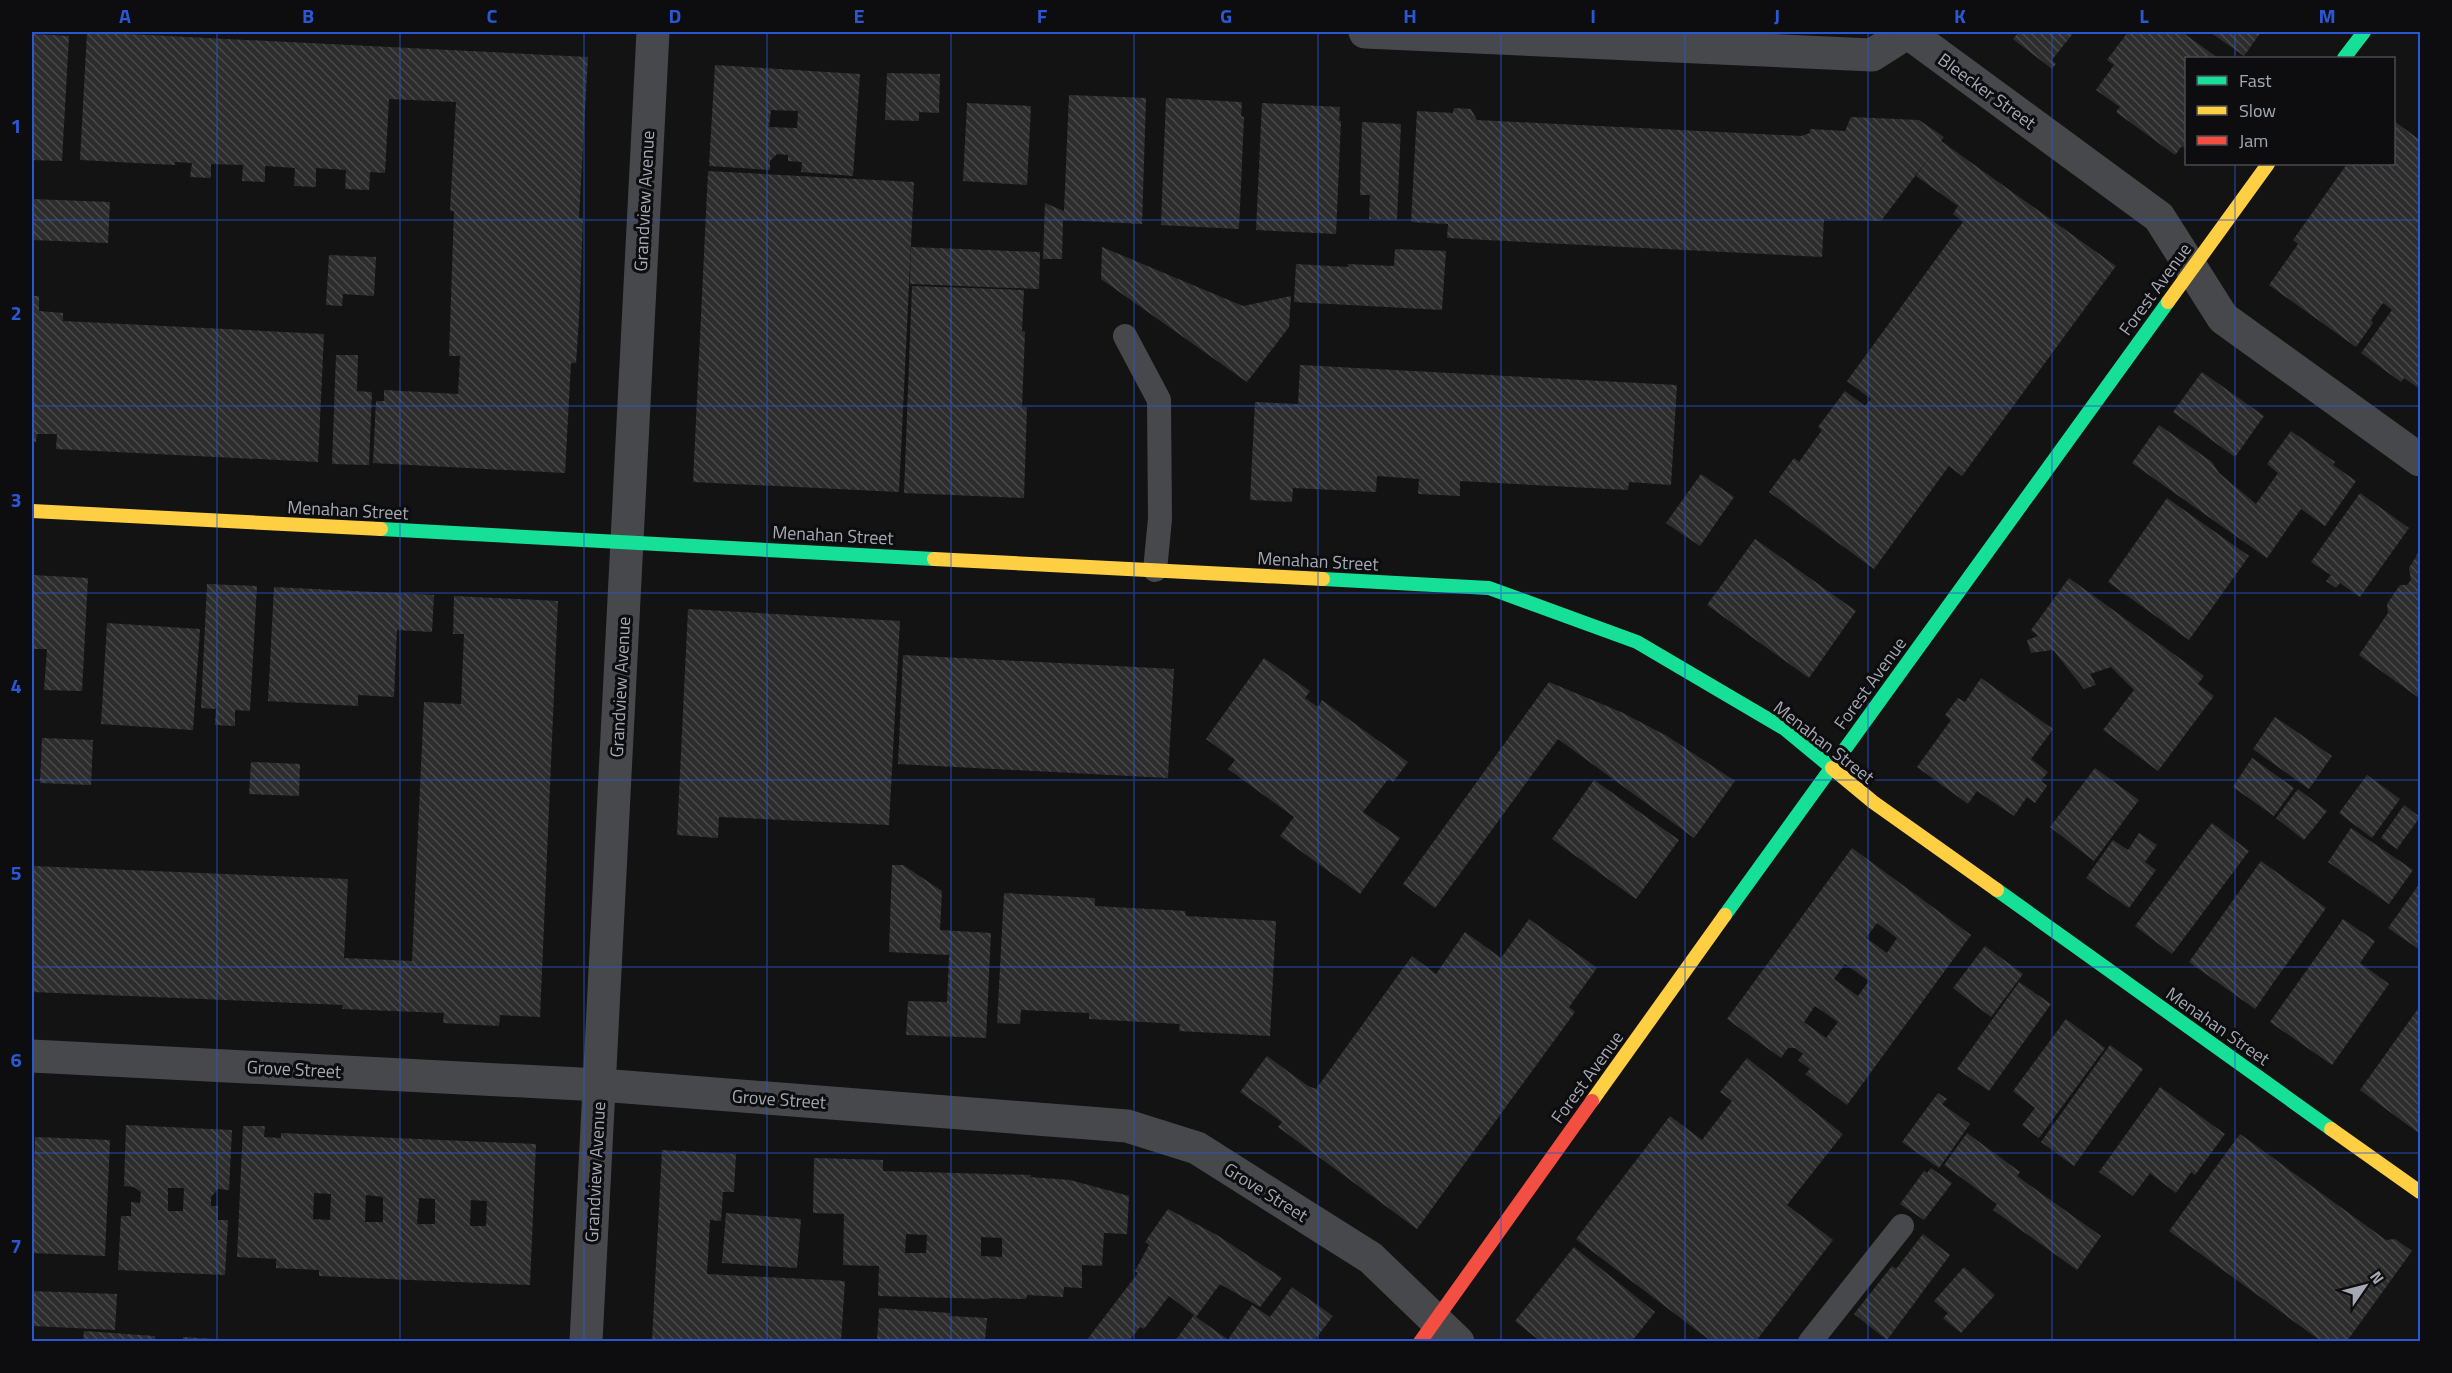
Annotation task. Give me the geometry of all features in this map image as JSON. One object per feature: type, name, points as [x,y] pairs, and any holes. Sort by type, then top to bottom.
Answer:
[{"type":"street","name":"Grandview Avenue","points":[[586,1341],[653,32]]},
{"type":"street","name":"Bleecker Street","points":[[1365,32],[1872,55],[1907,32],[2159,217],[2223,318],[2421,460]]},
{"type":"street","points":[[2345,57],[2364,32]]},
{"type":"street","name":"Forest Avenue","points":[[1438,1334],[1831,768],[2267,165]]},
{"type":"street","name":"Menahan Street","points":[[32,511],[1490,588],[1637,642],[1785,729],[1873,802],[2421,1192]]},
{"type":"street","name":"Grove Street","points":[[32,1056],[600,1085],[1127,1126],[1197,1148],[1371,1258],[1438,1334]]},
{"type":"lane","points":[[1125,336],[1159,400],[1160,519],[1155,570]]},
{"type":"lane","points":[[1810,1341],[1902,1226]]},
{"type":"building","points":[[87,32],[588,57],[579,218],[583,218],[579,319],[576,363],[571,363],[565,473],[373,463],[376,401],[384,401],[384,390],[458,394],[460,356],[449,356],[454,211],[450,211],[456,102],[389,99],[385,173],[370,172],[369,190],[345,189],[346,170],[316,168],[316,187],[294,186],[295,168],[265,166],[265,182],[242,181],[243,165],[211,164],[211,178],[190,177],[192,163],[175,162],[175,165],[80,160]]},
{"type":"building","points":[[2019,32],[2074,32],[2052,60],[2056,64],[2052,69],[2013,39]]},
{"type":"building","points":[[2128,32],[2182,32],[2217,57],[2185,57],[2185,149],[2182,146],[2175,155],[2116,112],[2120,107],[2096,90],[2114,65],[2107,60]]},
{"type":"building","points":[[2210,32],[2261,32],[2244,56]]},
{"type":"building","points":[[32,34],[69,36],[62,161],[32,160]]},
{"type":"building","points":[[715,65],[860,74],[853,176],[801,172],[802,162],[788,161],[788,155],[777,154],[770,161],[770,170],[709,166]],"holes":[[[771,110],[798,111],[797,128],[769,127]]]},
{"type":"building","points":[[887,73],[940,74],[939,113],[919,112],[919,121],[885,120]]},
{"type":"building","points":[[1069,95],[1146,98],[1142,224],[1063,220],[1062,259],[1043,259],[1045,203],[1064,211]]},
{"type":"building","points":[[1166,98],[1242,102],[1241,116],[1244,117],[1239,229],[1161,225]]},
{"type":"building","points":[[967,103],[1031,106],[1027,185],[963,181]]},
{"type":"building","points":[[1262,103],[1340,107],[1336,234],[1256,230]]},
{"type":"building","points":[[1454,108],[1471,109],[1477,120],[1801,136],[1810,133],[1810,129],[1845,131],[1851,117],[1919,120],[1944,137],[1941,141],[2116,266],[1962,476],[1949,466],[1874,569],[1769,492],[1794,458],[1799,462],[1822,430],[1818,427],[1845,391],[1865,406],[1871,399],[1847,381],[1963,222],[1953,214],[1958,206],[1916,176],[1931,155],[1881,221],[1824,219],[1822,257],[1447,238],[1448,224],[1411,222],[1417,111],[1453,113]]},
{"type":"building","points":[[1362,122],[1401,124],[1397,220],[1369,219],[1370,195],[1360,195]]},
{"type":"building","points":[[2395,122],[2420,140],[2420,389],[2404,378],[2401,382],[2361,353],[2392,310],[2383,303],[2371,320],[2373,323],[2356,347],[2269,285],[2298,244],[2293,240],[2346,165],[2395,165]]},
{"type":"building","points":[[708,171],[914,182],[899,492],[693,482]]},
{"type":"building","points":[[32,199],[110,202],[108,243],[32,240]]},
{"type":"building","points":[[911,247],[1040,252],[1039,289],[910,284]]},
{"type":"building","points":[[1102,247],[1243,306],[1291,296],[1289,327],[1247,382],[1101,279]]},
{"type":"building","points":[[1395,249],[1446,251],[1442,310],[1294,302],[1296,264],[1348,267],[1348,264],[1394,266]]},
{"type":"building","points":[[329,255],[376,257],[374,296],[343,294],[342,306],[326,305]]},
{"type":"building","points":[[912,286],[1024,290],[1022,407],[1027,407],[1024,498],[904,493]]},
{"type":"building","points":[[32,296],[39,296],[39,311],[63,313],[63,321],[324,334],[318,462],[56,449],[57,434],[37,434],[36,442],[32,442]]},
{"type":"building","points":[[336,355],[358,355],[357,391],[372,392],[369,465],[332,464]]},
{"type":"building","points":[[1300,365],[1677,385],[1671,485],[1629,482],[1628,490],[1460,481],[1460,496],[1418,494],[1419,479],[1377,476],[1376,492],[1293,488],[1292,502],[1250,500],[1255,402],[1298,404]]},
{"type":"building","points":[[2202,372],[2264,416],[2235,457],[2173,412]]},
{"type":"building","points":[[2159,425],[2212,462],[2219,473],[2256,504],[2278,473],[2267,464],[2291,431],[2335,462],[2333,465],[2356,481],[2325,526],[2301,509],[2267,558],[2132,463]]},
{"type":"building","points":[[1701,474],[1734,497],[1700,546],[1666,523]]},
{"type":"building","points":[[2360,493],[2409,528],[2360,597],[2340,583],[2336,588],[2326,581],[2331,575],[2311,562]]},
{"type":"building","points":[[2167,498],[2249,556],[2189,640],[2108,582]]},
{"type":"building","points":[[1755,539],[1856,611],[1809,678],[1707,605]]},
{"type":"building","points":[[2420,550],[2419,698],[2359,655],[2388,613],[2387,604],[2400,585],[2407,585],[2411,580],[2409,568]]},
{"type":"building","points":[[32,575],[88,578],[82,691],[44,690],[47,649],[32,649]]},
{"type":"building","points":[[2069,578],[2204,676],[2198,684],[2214,696],[2158,771],[2103,730],[2134,690],[2111,667],[2090,674],[2096,685],[2084,689],[2053,650],[2031,653],[2027,640],[2038,636],[2031,630]]},
{"type":"building","points":[[207,584],[257,586],[250,711],[235,710],[235,726],[215,725],[216,709],[201,708]]},
{"type":"building","points":[[274,587],[434,595],[432,632],[397,630],[394,697],[358,695],[358,706],[268,701]]},
{"type":"building","points":[[454,596],[558,601],[540,1017],[500,1015],[499,1026],[443,1023],[444,1013],[342,1009],[343,1005],[32,992],[32,866],[348,879],[344,958],[412,961],[424,702],[461,704],[464,634],[453,634]]},
{"type":"building","points":[[688,609],[900,621],[889,825],[719,817],[718,838],[677,835]]},
{"type":"building","points":[[107,623],[200,629],[193,730],[101,724]]},
{"type":"building","points":[[903,655],[1174,669],[1168,778],[898,764]]},
{"type":"building","points":[[1264,658],[1310,691],[1305,698],[1318,707],[1322,700],[1408,762],[1393,782],[1389,778],[1363,812],[1400,838],[1360,894],[1280,836],[1294,817],[1228,769],[1235,760],[1206,739]]},
{"type":"building","points":[[1981,678],[2053,729],[2031,759],[2048,772],[2041,781],[2047,786],[2035,803],[2027,797],[2014,816],[1977,791],[1968,804],[1917,767],[1951,720],[1945,715],[1958,698],[1965,702]]},
{"type":"building","points":[[1549,682],[1621,712],[1667,736],[1735,781],[1694,838],[1558,739],[1435,908],[1403,884]]},
{"type":"building","points":[[2275,717],[2332,756],[2309,789],[2253,749]]},
{"type":"building","points":[[42,738],[93,740],[91,785],[40,783]]},
{"type":"building","points":[[2252,758],[2294,788],[2274,816],[2233,787]]},
{"type":"building","points":[[251,762],[300,764],[299,796],[249,794]]},
{"type":"building","points":[[2095,768],[2139,800],[2094,861],[2050,827]]},
{"type":"building","points":[[2367,775],[2400,799],[2372,838],[2339,813]]},
{"type":"building","points":[[1594,780],[1679,840],[1636,899],[1552,839]]},
{"type":"building","points":[[2298,789],[2327,811],[2304,840],[2276,818]]},
{"type":"building","points":[[2404,805],[2420,817],[2397,849],[2381,838]]},
{"type":"building","points":[[2212,823],[2249,851],[2172,954],[2135,926]]},
{"type":"building","points":[[2351,828],[2413,870],[2389,904],[2328,862]]},
{"type":"building","points":[[2139,833],[2157,845],[2145,862],[2156,870],[2129,908],[2086,878],[2113,840],[2128,850]]},
{"type":"building","points":[[1852,848],[1971,935],[1847,1105],[1805,1074],[1810,1069],[1798,1060],[1803,1054],[1795,1048],[1788,1048],[1781,1058],[1727,1019]],"holes":[[[1877,923],[1897,938],[1887,953],[1866,938]],[[1845,964],[1869,981],[1858,996],[1834,979]],[[1815,1006],[1838,1022],[1826,1038],[1804,1022]]]},
{"type":"building","points":[[2261,861],[2326,908],[2255,1009],[2189,962]]},
{"type":"building","points":[[892,865],[903,865],[942,891],[940,930],[991,933],[986,1038],[906,1035],[908,1001],[947,1002],[949,955],[889,952]]},
{"type":"building","points":[[2420,883],[2420,950],[2388,928]]},
{"type":"building","points":[[1004,893],[1095,898],[1095,906],[1185,911],[1186,916],[1276,921],[1270,1036],[1179,1031],[1180,1024],[1089,1019],[1089,1013],[1021,1010],[1020,1024],[997,1023]]},
{"type":"building","points":[[1529,919],[1597,968],[1569,1007],[1575,1012],[1417,1229],[1278,1127],[1282,1122],[1240,1092],[1267,1056],[1308,1086],[1316,1089],[1412,956],[1436,974],[1465,932],[1501,958]]},
{"type":"building","points":[[2343,919],[2375,941],[2360,963],[2389,984],[2332,1065],[2270,1022]]},
{"type":"building","points":[[1985,946],[2023,974],[1991,1017],[1953,988]]},
{"type":"building","points":[[2019,982],[2051,1004],[1989,1091],[1957,1069]]},
{"type":"building","points":[[2420,1006],[2420,1134],[2360,1090]]},
{"type":"building","points":[[2066,1019],[2105,1048],[2039,1138],[2022,1125],[2035,1108],[2013,1091]]},
{"type":"building","points":[[2110,1045],[2143,1069],[2074,1166],[2041,1142]]},
{"type":"building","points":[[1747,1058],[1843,1134],[1787,1205],[1833,1240],[1756,1341],[1711,1341],[1576,1239],[1670,1116],[1702,1140],[1732,1101],[1720,1092]]},
{"type":"building","points":[[2160,1087],[2225,1134],[2195,1175],[2191,1172],[2176,1193],[2150,1173],[2133,1196],[2099,1172]]},
{"type":"building","points":[[1938,1093],[1947,1099],[1942,1104],[1970,1124],[1939,1168],[1902,1142]]},
{"type":"building","points":[[126,1125],[232,1130],[229,1190],[218,1189],[211,1197],[211,1206],[218,1206],[218,1220],[228,1220],[225,1275],[118,1270],[121,1216],[131,1216],[131,1202],[140,1203],[141,1192],[134,1187],[124,1186]],"holes":[[[168,1188],[184,1188],[183,1211],[168,1211]]]},
{"type":"building","points":[[243,1126],[265,1126],[264,1137],[281,1138],[281,1133],[536,1144],[530,1285],[319,1276],[319,1270],[276,1268],[276,1259],[237,1257]],"holes":[[[314,1193],[331,1194],[330,1220],[313,1219]],[[366,1195],[383,1197],[383,1222],[365,1222]],[[419,1198],[435,1199],[435,1224],[417,1224]],[[471,1200],[487,1201],[486,1226],[470,1226]]]},
{"type":"building","points":[[1967,1133],[2020,1172],[2017,1176],[2101,1236],[2077,1270],[1993,1210],[1997,1204],[1944,1165]]},
{"type":"building","points":[[2240,1134],[2386,1240],[2395,1239],[2412,1251],[2347,1341],[2321,1341],[2169,1231]]},
{"type":"building","points":[[35,1137],[110,1140],[105,1256],[32,1253]]},
{"type":"building","points":[[662,1150],[736,1154],[734,1192],[723,1192],[721,1221],[710,1220],[707,1274],[845,1281],[841,1341],[652,1341]]},
{"type":"building","points":[[814,1158],[883,1160],[883,1171],[1031,1175],[1030,1177],[1070,1180],[1129,1196],[1127,1234],[1104,1233],[1102,1266],[1082,1265],[1082,1288],[1064,1287],[1063,1297],[1027,1295],[1026,1299],[878,1296],[879,1266],[843,1265],[844,1214],[813,1213]],"holes":[[[906,1234],[927,1235],[926,1253],[905,1253]],[[981,1237],[1002,1238],[1002,1257],[981,1256]]]},
{"type":"building","points":[[1931,1168],[1952,1183],[1924,1220],[1900,1204],[1924,1171],[1927,1173]]},
{"type":"building","points":[[1168,1209],[1217,1235],[1282,1278],[1260,1307],[1220,1284],[1196,1317],[1230,1341],[1175,1341],[1194,1315],[1169,1296],[1144,1329],[1140,1327],[1129,1341],[1086,1341],[1138,1273],[1135,1271],[1149,1245],[1145,1242]]},
{"type":"building","points":[[726,1213],[801,1219],[797,1268],[722,1263]]},
{"type":"building","points":[[1923,1234],[1950,1255],[1887,1340],[1854,1314],[1892,1266],[1896,1269]]},
{"type":"building","points":[[1574,1247],[1655,1312],[1632,1341],[1540,1341],[1515,1321]]},
{"type":"building","points":[[1964,1267],[1995,1295],[1961,1333],[1943,1318],[1948,1313],[1934,1301]]},
{"type":"building","points":[[1292,1287],[1333,1316],[1314,1341],[1234,1341],[1229,1338],[1252,1305],[1270,1317]]},
{"type":"building","points":[[32,1291],[117,1294],[115,1330],[32,1326]]},
{"type":"building","points":[[879,1308],[987,1318],[985,1341],[877,1341]]},
{"type":"building","points":[[84,1331],[155,1336],[155,1341],[83,1341]]},
{"type":"building","points":[[183,1337],[232,1340],[232,1341],[183,1341]]},
{"type":"traffic: fast","points":[[2345,57],[2364,32]]},
{"type":"traffic: fast","points":[[1725,915],[2168,302]]},
{"type":"traffic: fast","points":[[381,529],[934,559]]},
{"type":"traffic: fast","points":[[1323,579],[1489,588],[1637,642],[1785,729],[1832,768]]},
{"type":"traffic: fast","points":[[1997,890],[2331,1129]]},
{"type":"traffic: slow","points":[[2168,302],[2267,165]]},
{"type":"traffic: slow","points":[[32,511],[381,529]]},
{"type":"traffic: slow","points":[[934,559],[1323,579]]},
{"type":"traffic: slow","points":[[1832,768],[1873,802],[1997,890]]},
{"type":"traffic: slow","points":[[1592,1101],[1725,915]]},
{"type":"traffic: slow","points":[[2331,1129],[2420,1192]]},
{"type":"traffic: jam","points":[[1420,1342],[1592,1101]]}]
